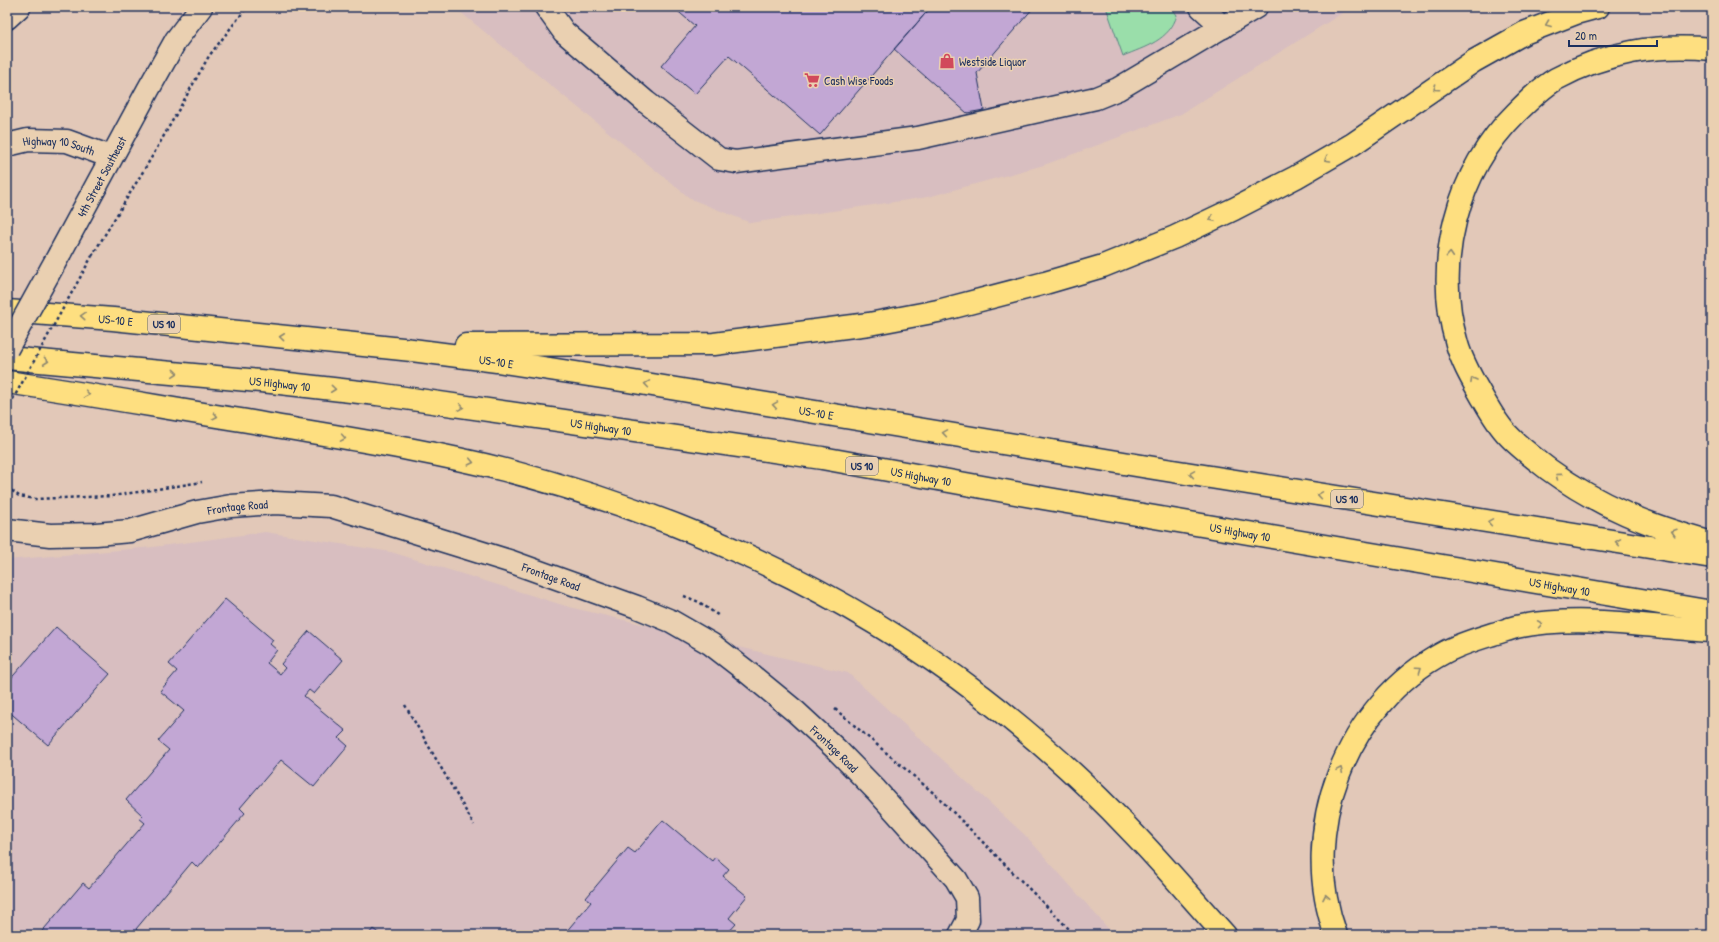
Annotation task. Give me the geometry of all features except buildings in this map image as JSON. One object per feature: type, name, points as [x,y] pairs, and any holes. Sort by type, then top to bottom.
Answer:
[{"type":"highway","points":[[321,340],[494,346],[714,344],[869,324],[938,311],[1103,266],[1175,236],[1234,209],[1296,177],[1353,144],[1474,61],[1524,33],[1576,13],[1598,7]]},
{"type":"highway","points":[[1712,49],[1665,47],[1624,52],[1594,61],[1555,80],[1531,98],[1504,125],[1481,156],[1466,185],[1456,215],[1448,276],[1450,310],[1457,344],[1470,375],[1491,412],[1507,434],[1536,460],[1566,482],[1598,502],[1637,520],[1675,533],[1712,543]]},
{"type":"highway","name":"US-10 E","points":[[7,311],[113,319],[321,340],[420,351],[613,378],[1162,470],[1712,558]]},
{"type":"highway","name":"US Highway 10","points":[[7,358],[271,382],[377,394],[814,457],[1043,498],[1712,612]]},
{"type":"highway","points":[[7,382],[84,393],[338,436],[505,470],[602,499],[659,519],[727,546],[782,572],[834,600],[912,648],[984,697],[1088,788],[1133,832],[1225,935]]},
{"type":"highway","points":[[1336,935],[1325,898],[1322,867],[1323,837],[1327,810],[1336,778],[1350,748],[1368,720],[1392,692],[1416,672],[1445,652],[1475,640],[1523,626],[1554,622],[1598,621],[1712,632]]},
{"type":"street","points":[[7,18],[19,7]]},
{"type":"street","name":"4th Street Southeast","points":[[7,349],[176,40],[201,7]]},
{"type":"street","points":[[546,7],[564,32],[646,102],[719,159],[736,162],[918,138],[1089,100],[1118,89],[1256,7]]},
{"type":"street","points":[[1201,7],[1223,27]]},
{"type":"street","name":"Highway 10 South","points":[[7,146],[28,140],[67,141],[111,157]]},
{"type":"street","name":"Frontage Road","points":[[7,530],[50,535],[130,531],[197,512],[231,506],[275,503],[331,506],[512,562],[637,607],[671,621],[710,644],[796,712],[836,749],[876,790],[956,879],[967,898],[964,927]]},
{"type":"path","points":[[7,410],[92,256],[153,155],[209,56],[247,7]]},
{"type":"path","points":[[7,487],[19,496],[35,499],[112,496],[210,482]]},
{"type":"path","points":[[680,594],[699,602],[721,617]]},
{"type":"path","points":[[829,704],[937,796],[1075,935]]},
{"type":"path","points":[[405,705],[474,825]]},
{"type":"shaded area","points":[[454,7],[1352,7],[1181,114],[1044,165],[928,197],[751,223],[691,199]]},
{"type":"shaded area","points":[[265,532],[391,552],[569,607],[848,673],[1027,837],[1114,935],[7,935],[7,560],[153,547]]},
{"type":"green space","points":[[1106,7],[1171,7],[1177,15],[1174,24],[1163,37],[1148,46],[1123,56]]},
{"type":"place","name":"Westside Liquor","points":[[947,61]]},
{"type":"place","name":"Cash Wise Foods","points":[[812,80]]}]
